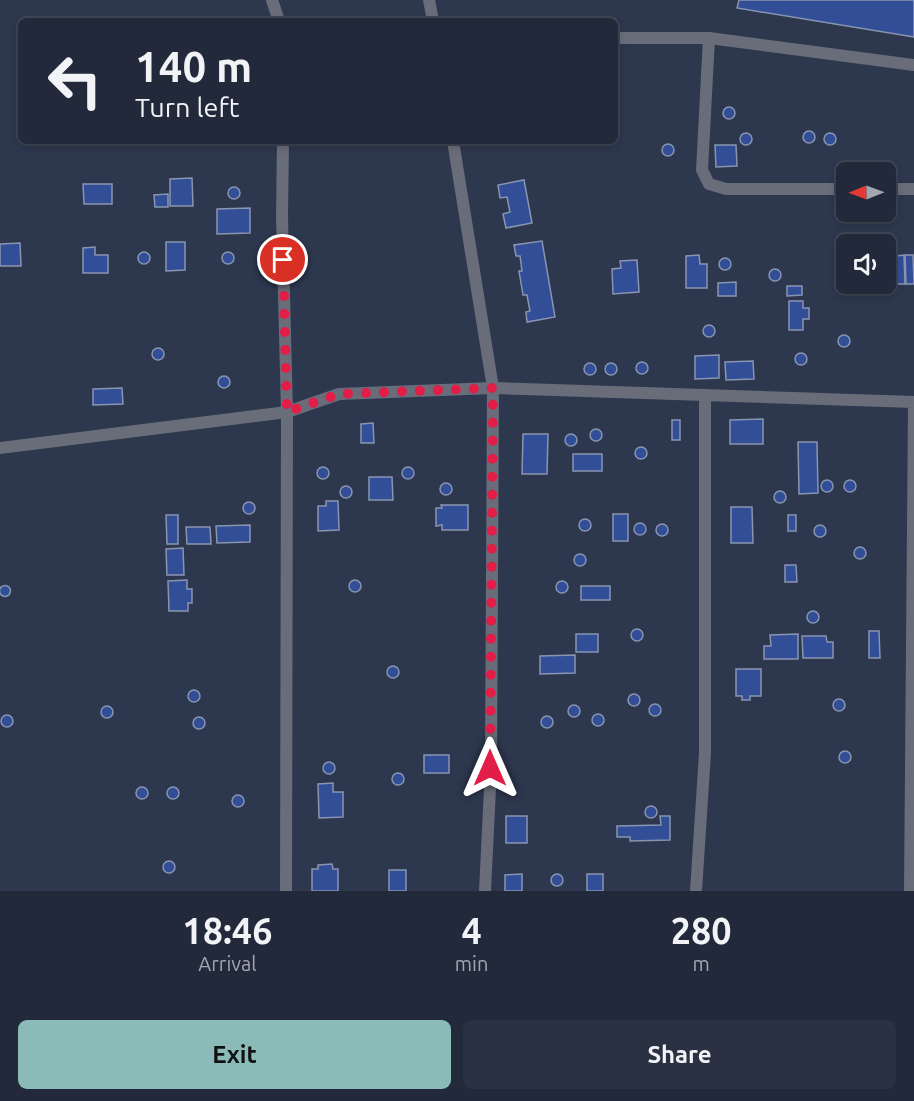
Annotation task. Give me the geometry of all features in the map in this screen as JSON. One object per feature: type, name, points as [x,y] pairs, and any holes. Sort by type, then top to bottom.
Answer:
[{"type":"street","points":[[273,0],[278,18]]},
{"type":"street","points":[[429,0],[432,18]]},
{"type":"street","points":[[618,38],[709,38],[914,65]]},
{"type":"street","points":[[709,38],[702,170],[709,184],[726,189],[836,189]]},
{"type":"street","points":[[283,144],[282,217],[287,412],[286,891]]},
{"type":"street","points":[[453,144],[493,388],[490,768],[485,891]]},
{"type":"street","points":[[896,189],[914,189]]},
{"type":"street","points":[[0,448],[287,412],[339,394],[493,388],[914,402],[910,891]]},
{"type":"street","points":[[696,891],[705,753],[705,395]]},
{"type":"building","points":[[739,0],[914,0],[914,37],[737,8]]},
{"type":"building","points":[[729,107],[735,113],[729,119],[723,113]]},
{"type":"building","points":[[809,131],[815,137],[809,143],[803,137]]},
{"type":"building","points":[[746,133],[752,139],[746,145],[740,139]]},
{"type":"building","points":[[830,133],[836,139],[830,145],[824,139]]},
{"type":"building","points":[[668,144],[674,150],[668,156],[662,150]]},
{"type":"building","points":[[715,145],[736,145],[737,166],[716,167]]},
{"type":"building","points":[[192,178],[193,206],[170,206],[170,179]]},
{"type":"building","points":[[524,180],[532,223],[506,228],[503,214],[510,212],[507,197],[500,198],[498,185]]},
{"type":"building","points":[[83,184],[112,184],[112,204],[84,204]]},
{"type":"building","points":[[234,187],[240,193],[234,199],[228,193]]},
{"type":"building","points":[[168,194],[168,207],[155,207],[154,195]]},
{"type":"building","points":[[250,208],[250,233],[217,234],[217,209]]},
{"type":"building","points":[[542,241],[555,317],[527,322],[526,312],[530,311],[527,295],[523,295],[519,271],[522,271],[520,256],[516,256],[514,245]]},
{"type":"building","points":[[166,242],[185,242],[185,270],[166,271]]},
{"type":"building","points":[[20,243],[21,266],[0,266],[0,244]]},
{"type":"building","points":[[95,247],[95,255],[108,255],[108,273],[83,273],[83,248]]},
{"type":"building","points":[[144,252],[150,258],[144,264],[138,258]]},
{"type":"building","points":[[228,252],[234,258],[228,264],[222,258]]},
{"type":"building","points":[[699,255],[700,264],[707,264],[707,288],[686,288],[686,256]]},
{"type":"building","points":[[904,255],[905,284],[897,284],[896,256]]},
{"type":"building","points":[[905,255],[913,255],[914,284],[906,284]]},
{"type":"building","points":[[725,258],[731,264],[725,270],[719,264]]},
{"type":"building","points":[[637,260],[639,292],[613,294],[612,269],[621,268],[620,261]]},
{"type":"building","points":[[775,269],[781,275],[775,281],[769,275]]},
{"type":"building","points":[[736,282],[736,296],[718,296],[718,283]]},
{"type":"building","points":[[787,286],[802,286],[802,295],[787,296]]},
{"type":"building","points":[[789,301],[803,301],[803,308],[809,308],[809,319],[803,319],[803,330],[789,330]]},
{"type":"building","points":[[709,325],[715,331],[709,337],[703,331]]},
{"type":"building","points":[[844,335],[850,341],[844,347],[838,341]]},
{"type":"building","points":[[158,348],[164,354],[158,360],[152,354]]},
{"type":"building","points":[[801,353],[807,359],[801,365],[795,359]]},
{"type":"building","points":[[719,355],[719,378],[695,379],[695,356]]},
{"type":"building","points":[[753,361],[754,379],[726,380],[725,362]]},
{"type":"building","points":[[642,362],[648,368],[642,374],[636,368]]},
{"type":"building","points":[[590,363],[596,369],[590,375],[584,369]]},
{"type":"building","points":[[611,363],[617,369],[611,375],[605,369]]},
{"type":"building","points":[[224,376],[230,382],[224,388],[218,382]]},
{"type":"building","points":[[122,388],[123,404],[93,405],[93,389]]},
{"type":"building","points":[[763,419],[763,444],[730,444],[730,420]]},
{"type":"building","points":[[672,420],[680,420],[680,440],[672,440]]},
{"type":"building","points":[[373,423],[374,443],[361,443],[361,424]]},
{"type":"building","points":[[596,429],[602,435],[596,441],[590,435]]},
{"type":"building","points":[[523,434],[548,434],[547,474],[522,474]]},
{"type":"building","points":[[571,434],[577,440],[571,446],[565,440]]},
{"type":"building","points":[[798,442],[817,442],[818,493],[799,494]]},
{"type":"building","points":[[641,447],[647,453],[641,459],[635,453]]},
{"type":"building","points":[[573,454],[602,454],[602,471],[573,471]]},
{"type":"building","points":[[323,467],[329,473],[323,479],[317,473]]},
{"type":"building","points":[[408,467],[414,473],[408,479],[402,473]]},
{"type":"building","points":[[369,477],[392,477],[393,500],[369,500]]},
{"type":"building","points":[[827,480],[833,486],[827,492],[821,486]]},
{"type":"building","points":[[850,480],[856,486],[850,492],[844,486]]},
{"type":"building","points":[[446,483],[452,489],[446,495],[440,489]]},
{"type":"building","points":[[346,486],[352,492],[346,498],[340,492]]},
{"type":"building","points":[[780,491],[786,497],[780,503],[774,497]]},
{"type":"building","points":[[326,501],[338,501],[339,530],[318,531],[318,506],[326,506]]},
{"type":"building","points":[[249,502],[255,508],[249,514],[243,508]]},
{"type":"building","points":[[441,505],[468,505],[468,530],[442,530],[442,525],[436,526],[436,508],[442,508]]},
{"type":"building","points":[[731,507],[752,507],[753,543],[731,543]]},
{"type":"building","points":[[613,514],[628,514],[628,541],[613,541]]},
{"type":"building","points":[[166,515],[178,515],[178,544],[167,544]]},
{"type":"building","points":[[788,515],[796,515],[796,531],[788,531]]},
{"type":"building","points":[[585,519],[591,525],[585,531],[579,525]]},
{"type":"building","points":[[640,523],[646,529],[640,535],[634,529]]},
{"type":"building","points":[[662,524],[668,530],[662,536],[656,530]]},
{"type":"building","points":[[250,525],[250,542],[217,543],[216,526]]},
{"type":"building","points":[[820,525],[826,531],[820,537],[814,531]]},
{"type":"building","points":[[186,527],[210,527],[211,544],[187,544]]},
{"type":"building","points":[[860,547],[866,553],[860,559],[854,553]]},
{"type":"building","points":[[183,548],[184,575],[167,575],[166,549]]},
{"type":"building","points":[[580,554],[586,560],[580,566],[574,560]]},
{"type":"building","points":[[785,565],[796,565],[797,582],[785,582]]},
{"type":"building","points":[[187,580],[187,589],[192,589],[192,603],[188,603],[188,611],[169,611],[168,581]]},
{"type":"building","points":[[355,580],[361,586],[355,592],[349,586]]},
{"type":"building","points":[[562,581],[568,587],[562,593],[556,587]]},
{"type":"building","points":[[5,585],[11,591],[5,597],[-1,591]]},
{"type":"building","points":[[581,586],[610,586],[610,600],[581,600]]},
{"type":"building","points":[[813,611],[819,617],[813,623],[807,617]]},
{"type":"building","points":[[637,629],[643,635],[637,641],[631,635]]},
{"type":"building","points":[[869,631],[879,631],[880,658],[869,658]]},
{"type":"building","points":[[576,634],[598,634],[598,652],[576,652]]},
{"type":"building","points":[[798,634],[798,659],[764,659],[764,646],[771,646],[770,635]]},
{"type":"building","points":[[802,636],[826,636],[827,642],[833,642],[833,658],[803,658]]},
{"type":"building","points":[[575,655],[575,673],[540,674],[540,656]]},
{"type":"building","points":[[393,666],[399,672],[393,678],[387,672]]},
{"type":"building","points":[[736,669],[761,669],[761,696],[750,696],[750,700],[742,700],[742,696],[736,696]]},
{"type":"building","points":[[194,690],[200,696],[194,702],[188,696]]},
{"type":"building","points":[[634,694],[640,700],[634,706],[628,700]]},
{"type":"building","points":[[839,699],[845,705],[839,711],[833,705]]},
{"type":"building","points":[[655,704],[661,710],[655,716],[649,710]]},
{"type":"building","points":[[574,705],[580,711],[574,717],[568,711]]},
{"type":"building","points":[[107,706],[113,712],[107,718],[101,712]]},
{"type":"building","points":[[598,714],[604,720],[598,726],[592,720]]},
{"type":"building","points":[[7,715],[13,721],[7,727],[1,721]]},
{"type":"building","points":[[547,716],[553,722],[547,728],[541,722]]},
{"type":"building","points":[[199,717],[205,723],[199,729],[193,723]]},
{"type":"building","points":[[845,751],[851,757],[845,763],[839,757]]},
{"type":"building","points":[[424,755],[449,755],[449,773],[424,773]]},
{"type":"building","points":[[329,762],[335,768],[329,774],[323,768]]},
{"type":"building","points":[[398,773],[404,779],[398,785],[392,779]]},
{"type":"building","points":[[333,783],[333,792],[343,792],[343,817],[319,818],[318,784]]},
{"type":"building","points":[[142,787],[148,793],[142,799],[136,793]]},
{"type":"building","points":[[173,787],[179,793],[173,799],[167,793]]},
{"type":"building","points":[[238,795],[244,801],[238,807],[232,801]]},
{"type":"building","points":[[651,806],[657,812],[651,818],[645,812]]},
{"type":"building","points":[[506,816],[527,816],[527,843],[506,843]]},
{"type":"building","points":[[660,816],[670,816],[670,840],[630,841],[630,837],[617,837],[617,826],[661,825]]},
{"type":"building","points":[[169,861],[175,867],[169,873],[163,867]]},
{"type":"building","points":[[332,864],[333,869],[338,869],[338,891],[312,891],[312,869],[318,869],[318,865]]},
{"type":"building","points":[[389,870],[406,870],[406,891],[389,891]]},
{"type":"building","points":[[522,874],[522,891],[505,891],[505,875]]},
{"type":"building","points":[[557,874],[563,880],[557,886],[551,880]]},
{"type":"building","points":[[587,874],[603,874],[603,891],[587,891]]},
{"type":"route","points":[[283,260],[287,412],[339,394],[493,388],[490,768]]}]
